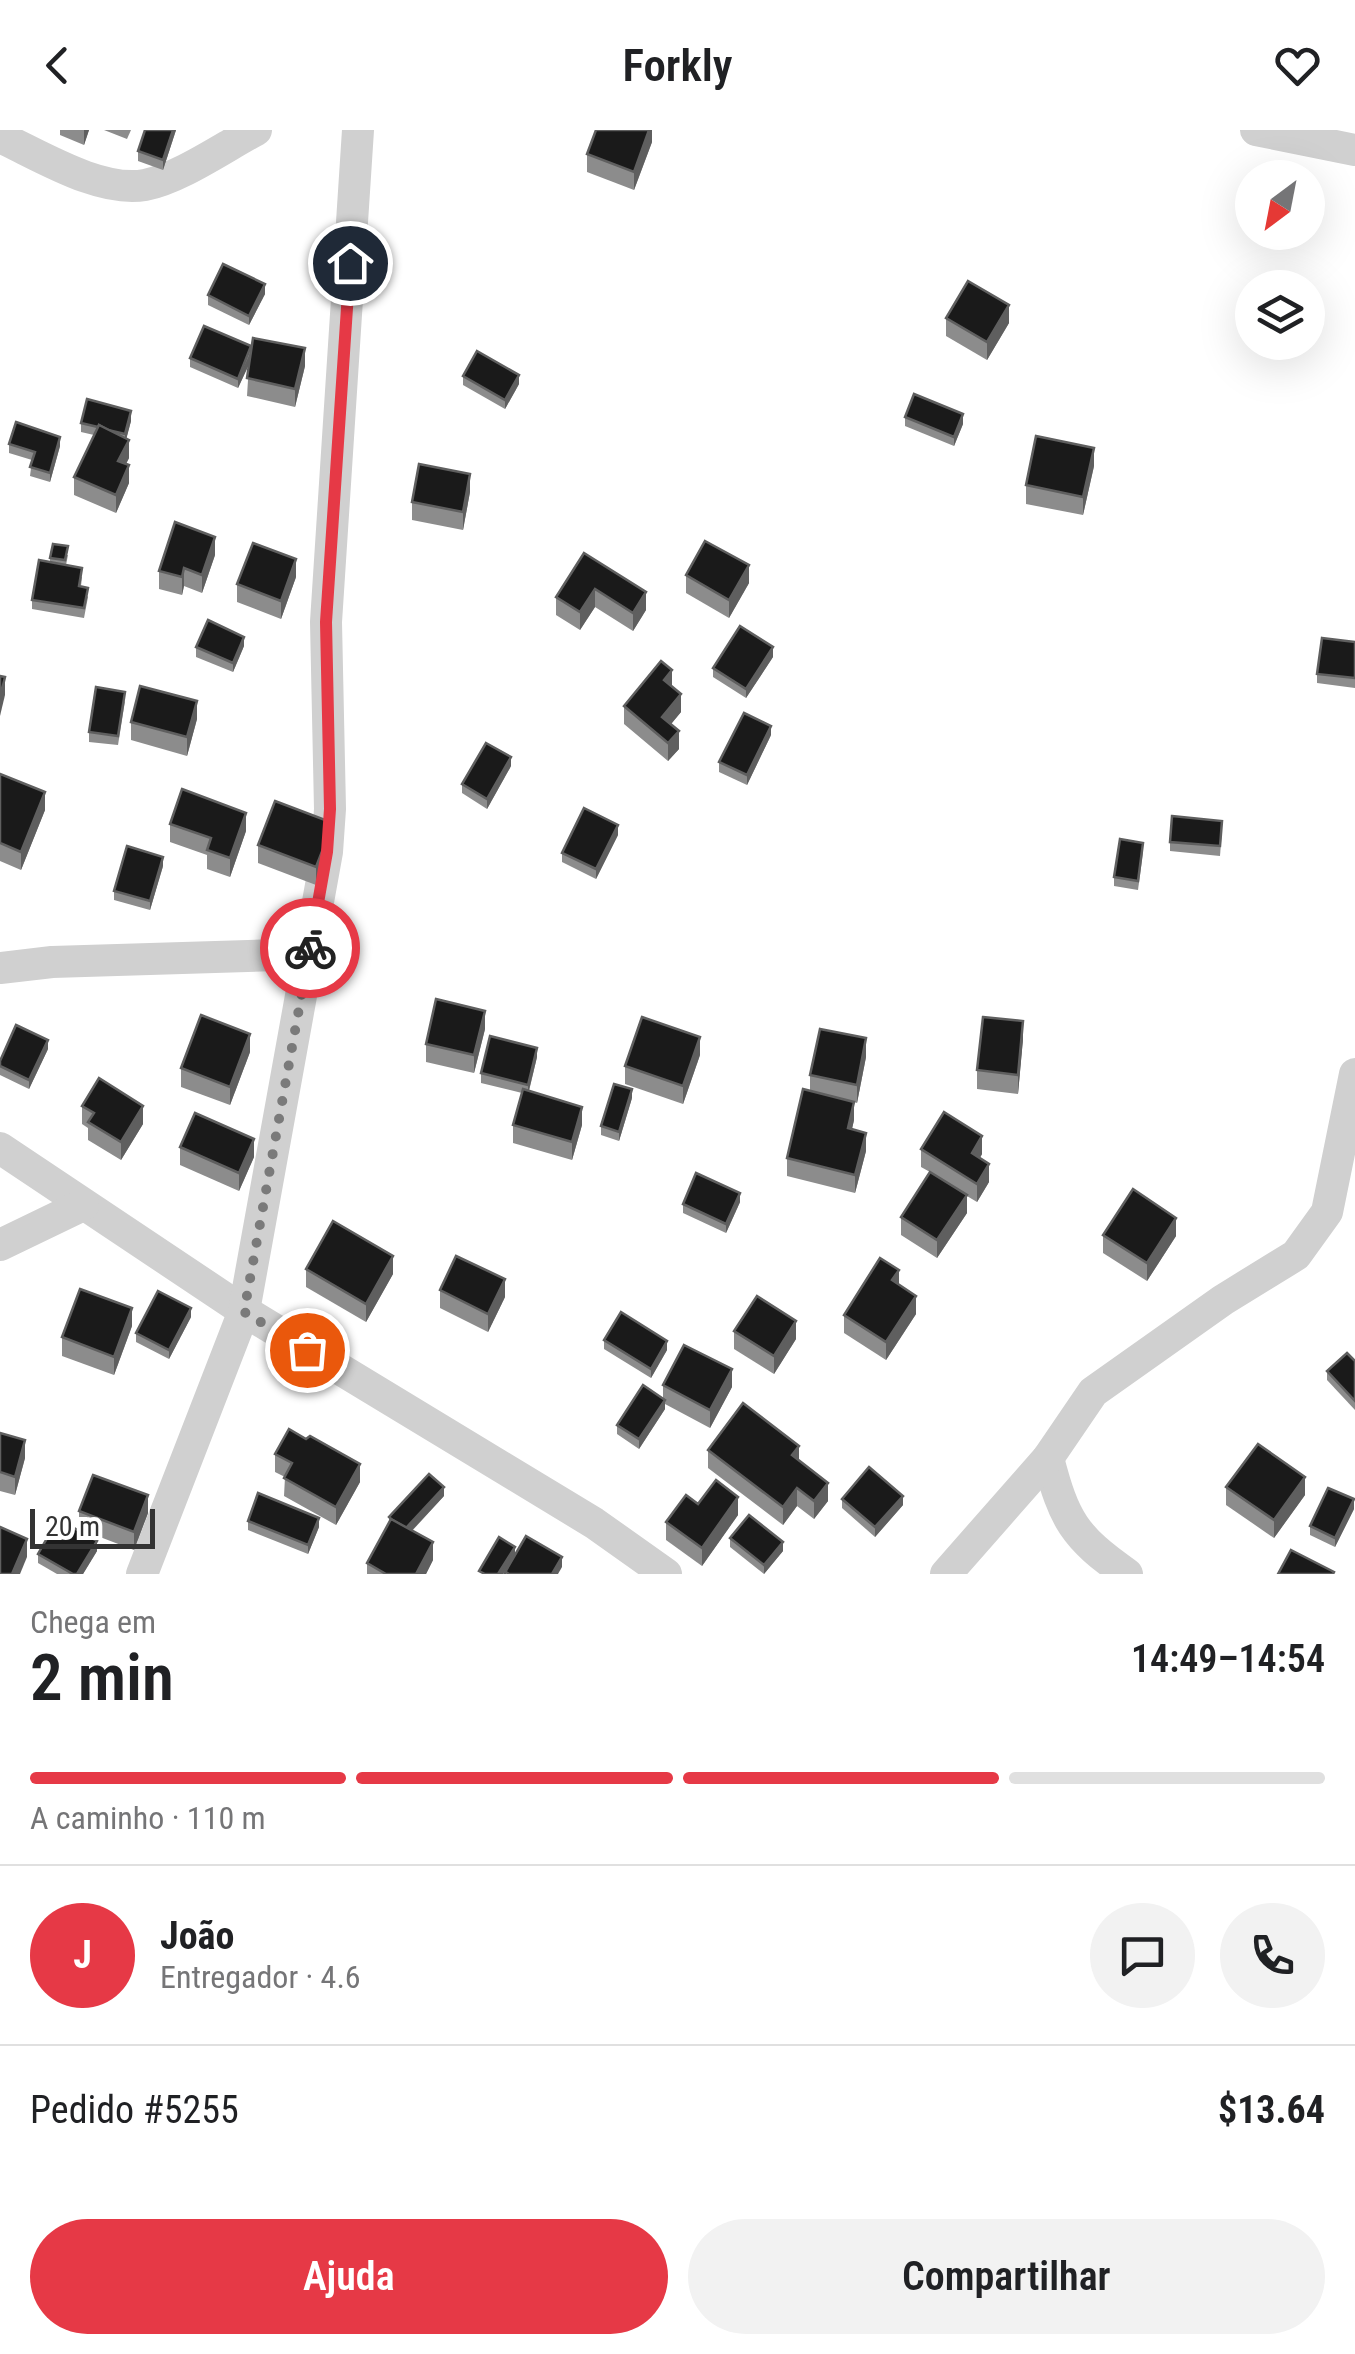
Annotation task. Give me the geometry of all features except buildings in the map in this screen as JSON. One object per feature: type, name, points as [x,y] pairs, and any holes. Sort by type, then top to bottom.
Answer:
[{"type":"street","points":[[0,138],[102,183],[123,186],[159,181],[256,130]]},
{"type":"street","points":[[142,1574],[244,1312],[327,852],[330,809],[326,622],[358,130]]},
{"type":"street","points":[[1256,130],[1355,150]]},
{"type":"street","points":[[0,968],[52,962],[309,954]]},
{"type":"street","points":[[946,1574],[1048,1458],[1094,1392],[1224,1300],[1296,1255],[1327,1212],[1355,1074]]},
{"type":"street","points":[[0,1148],[244,1312],[578,1513],[666,1574]]},
{"type":"street","points":[[0,1245],[83,1205]]},
{"type":"street","points":[[1048,1458],[1060,1503],[1088,1548],[1127,1574]]},
{"type":"way so far","points":[[307,1350],[244,1312],[310,948]]},
{"type":"route","points":[[310,948],[327,852],[330,809],[326,622],[350,263]]}]
